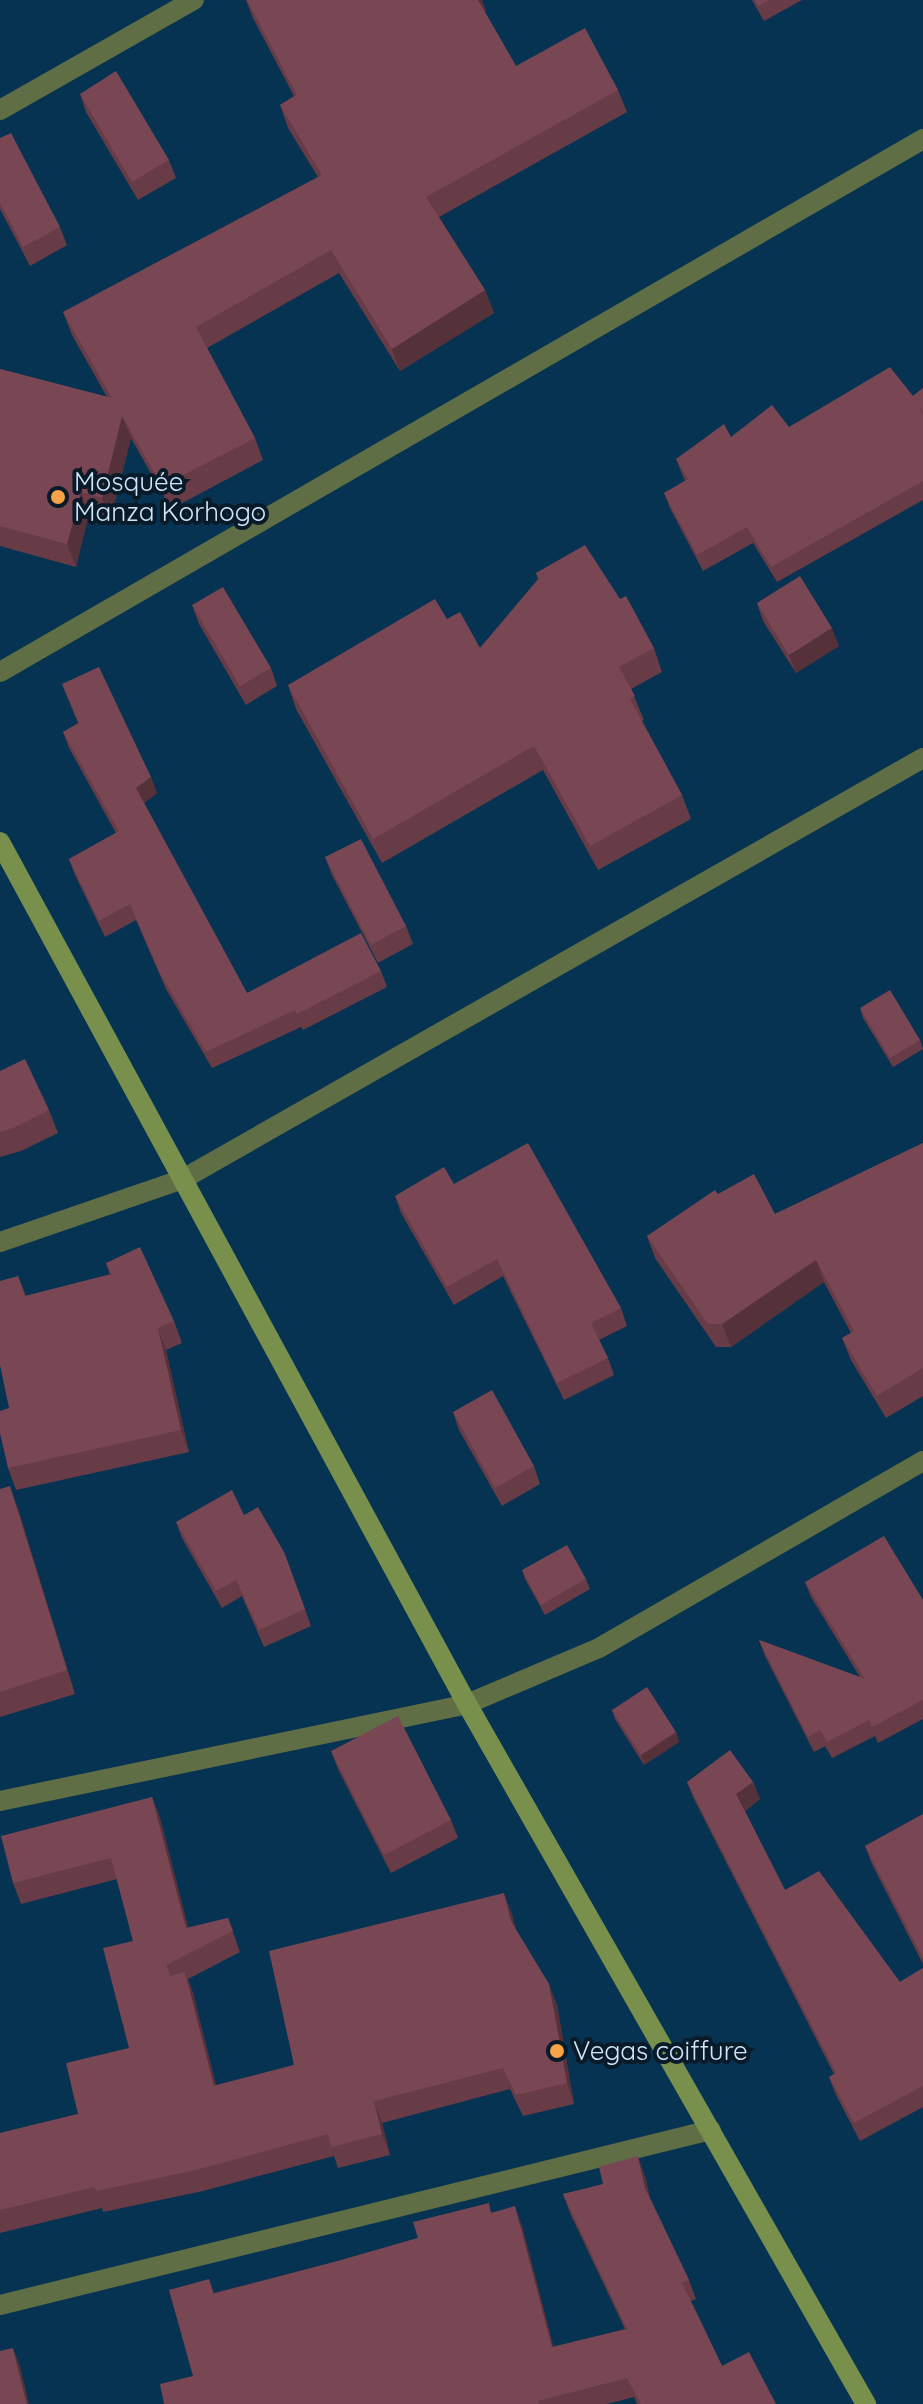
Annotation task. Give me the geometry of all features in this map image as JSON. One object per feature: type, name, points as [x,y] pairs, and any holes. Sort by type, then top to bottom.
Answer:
[{"type":"street","points":[[0,110],[194,0]]},
{"type":"street","points":[[0,672],[923,139]]},
{"type":"street","points":[[0,1242],[183,1179],[923,758]]},
{"type":"street","points":[[0,842],[467,1704],[866,2404]]},
{"type":"street","points":[[0,1801],[467,1704],[599,1648],[923,1461]]},
{"type":"street","points":[[0,2305],[711,2130]]},
{"type":"building","points":[[247,0],[478,0],[516,66],[585,28],[618,90],[426,197],[485,290],[392,349],[331,250],[196,327],[255,438],[162,486],[122,416],[102,498],[81,492],[67,544],[0,526],[0,369],[112,398],[63,312],[322,175],[280,105],[297,95]]},
{"type":"building","points":[[755,0],[769,0],[758,6]]},
{"type":"building","points":[[116,71],[169,160],[132,182],[80,94]]},
{"type":"building","points":[[11,133],[60,227],[23,247],[0,203],[0,138]]},
{"type":"building","points":[[890,367],[913,396],[923,388],[923,412],[918,405],[923,415],[923,481],[771,567],[747,527],[697,555],[664,493],[688,479],[676,459],[724,424],[731,437],[772,405],[789,427]]},
{"type":"building","points":[[585,545],[620,599],[626,596],[654,648],[619,667],[635,696],[630,699],[682,795],[590,846],[534,746],[373,839],[288,685],[435,599],[447,619],[460,612],[480,648],[539,578],[536,573]]},
{"type":"building","points":[[800,576],[832,628],[789,655],[757,603]]},
{"type":"building","points":[[223,587],[271,668],[240,686],[192,605]]},
{"type":"building","points":[[99,667],[151,777],[136,788],[247,993],[361,933],[381,971],[297,1014],[295,1010],[206,1052],[160,973],[130,904],[99,921],[69,859],[119,831],[63,732],[79,723],[62,684]]},
{"type":"building","points":[[361,839],[406,926],[371,945],[325,857]]},
{"type":"building","points":[[890,990],[920,1040],[890,1058],[860,1008]]},
{"type":"building","points":[[25,1059],[49,1110],[0,1132],[0,1071]]},
{"type":"building","points":[[528,1143],[621,1308],[591,1323],[608,1358],[557,1383],[497,1259],[447,1287],[395,1196],[444,1167],[454,1184]]},
{"type":"building","points":[[923,1143],[923,1368],[877,1396],[842,1338],[854,1331],[816,1260],[722,1324],[708,1324],[647,1236],[715,1190],[718,1194],[754,1174],[775,1214]]},
{"type":"building","points":[[140,1247],[174,1321],[158,1328],[181,1430],[8,1468],[0,1433],[0,1411],[9,1408],[0,1365],[0,1281],[18,1276],[25,1296],[111,1274],[106,1263]]},
{"type":"building","points":[[492,1390],[534,1466],[495,1488],[453,1412]]},
{"type":"building","points":[[10,1486],[67,1670],[0,1692],[0,1489]]},
{"type":"building","points":[[232,1490],[244,1515],[258,1507],[284,1552],[305,1609],[259,1630],[236,1580],[216,1591],[176,1522]]},
{"type":"building","points":[[884,1536],[923,1600],[923,1700],[872,1727],[869,1720],[827,1742],[820,1730],[808,1737],[759,1640],[865,1679],[805,1582]]},
{"type":"building","points":[[567,1545],[586,1579],[541,1605],[522,1570]]},
{"type":"building","points":[[647,1687],[676,1732],[641,1755],[612,1710]]},
{"type":"building","points":[[398,1716],[451,1820],[384,1855],[331,1751]]},
{"type":"building","points":[[730,1750],[753,1782],[736,1794],[785,1890],[819,1871],[900,1982],[923,1968],[923,2086],[854,2123],[829,2077],[836,2073],[687,1782]]},
{"type":"building","points":[[152,1797],[186,1928],[228,1918],[233,1931],[166,1965],[170,1976],[185,1972],[214,2086],[294,2065],[269,1951],[504,1893],[511,1921],[549,1984],[567,2083],[516,2095],[503,2068],[374,2101],[382,2134],[331,2147],[328,2134],[196,2170],[96,2191],[94,2187],[0,2210],[0,2133],[78,2114],[66,2063],[129,2048],[103,1948],[133,1941],[111,1858],[13,1883],[1,1836]]},
{"type":"building","points":[[923,1814],[923,1958],[865,1846]]},
{"type":"building","points":[[638,2156],[645,2188],[689,2280],[682,2283],[722,2366],[749,2352],[776,2404],[641,2404],[627,2378],[538,2401],[539,2404],[164,2404],[160,2384],[193,2376],[169,2290],[209,2279],[213,2294],[338,2261],[418,2238],[413,2222],[489,2203],[491,2213],[515,2206],[552,2347],[627,2329],[563,2194],[603,2184],[599,2167]]},
{"type":"building","points":[[13,2348],[27,2404],[0,2404],[0,2351]]},
{"type":"place","name":"Mosquée Manza Korhogo","points":[[58,497]]},
{"type":"place","name":"Vegas coiffure","points":[[557,2051]]}]
